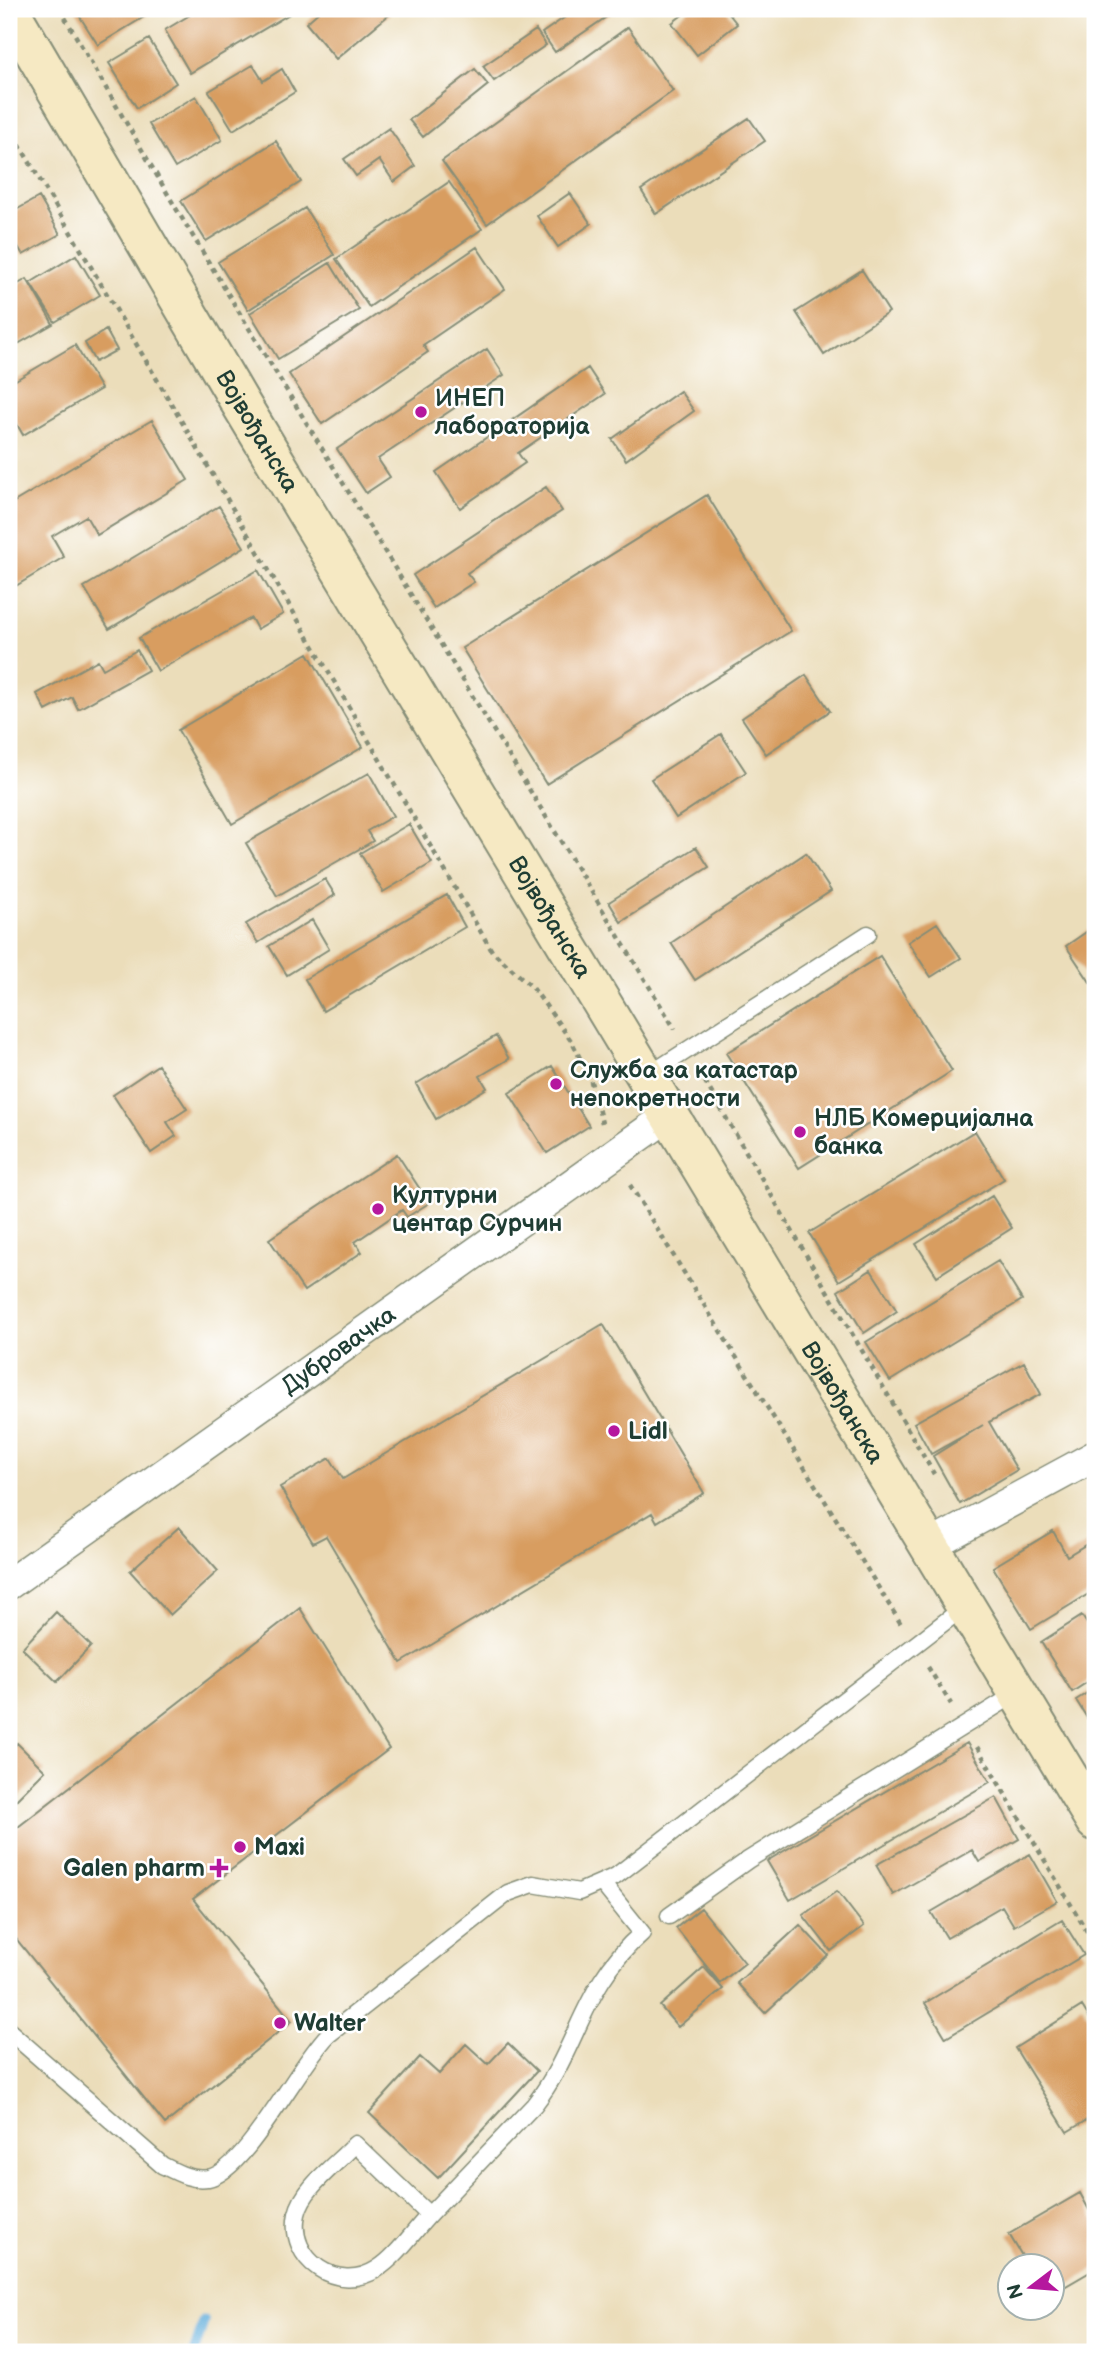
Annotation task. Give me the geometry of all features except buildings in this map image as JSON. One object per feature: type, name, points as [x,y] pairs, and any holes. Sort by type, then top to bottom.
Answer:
[{"type":"main road","name":"Војвођанска","points":[[9,9],[86,144],[668,1116],[1095,1821]]},
{"type":"street","name":"Дубровачка","points":[[9,1584],[668,1116]]},
{"type":"street","points":[[929,1546],[1095,1456]]},
{"type":"lane","points":[[645,1077],[868,934]]},
{"type":"lane","points":[[9,2031],[162,2165],[192,2178],[208,2178],[220,2174],[245,2151],[307,2058],[328,2035],[508,1893],[533,1884],[579,1892],[602,1883],[632,1865],[964,1607]]},
{"type":"lane","points":[[669,1916],[748,1860],[1017,1693]]},
{"type":"lane","points":[[429,2215],[355,2144],[305,2197],[297,2214],[296,2232],[301,2249],[311,2264],[326,2274],[343,2278],[361,2276],[378,2269],[429,2215],[541,2096],[594,1988],[610,1965],[642,1933],[602,1883]]},
{"type":"path","points":[[60,9],[177,210],[687,1049],[964,1526]]},
{"type":"path","points":[[9,127],[492,951],[533,988],[572,1042],[590,1078],[613,1157],[964,1726],[1095,1945]]},
{"type":"waterway","points":[[194,2352],[204,2321]]},
{"type":"place","name":"ИНЕП лабораторија","points":[[421,412]]},
{"type":"place","name":"Служба за катастар непокретности","points":[[556,1084]]},
{"type":"place","name":"НЛБ Комерцијална банка","points":[[800,1132]]},
{"type":"place","name":"Културни центар Сурчин","points":[[378,1209]]},
{"type":"place","name":"Lidl","points":[[614,1431]]},
{"type":"place","name":"Maxi","points":[[240,1847]]},
{"type":"place","name":"Galen pharm","points":[[219,1868]]},
{"type":"place","name":"Walter","points":[[280,2023]]}]
